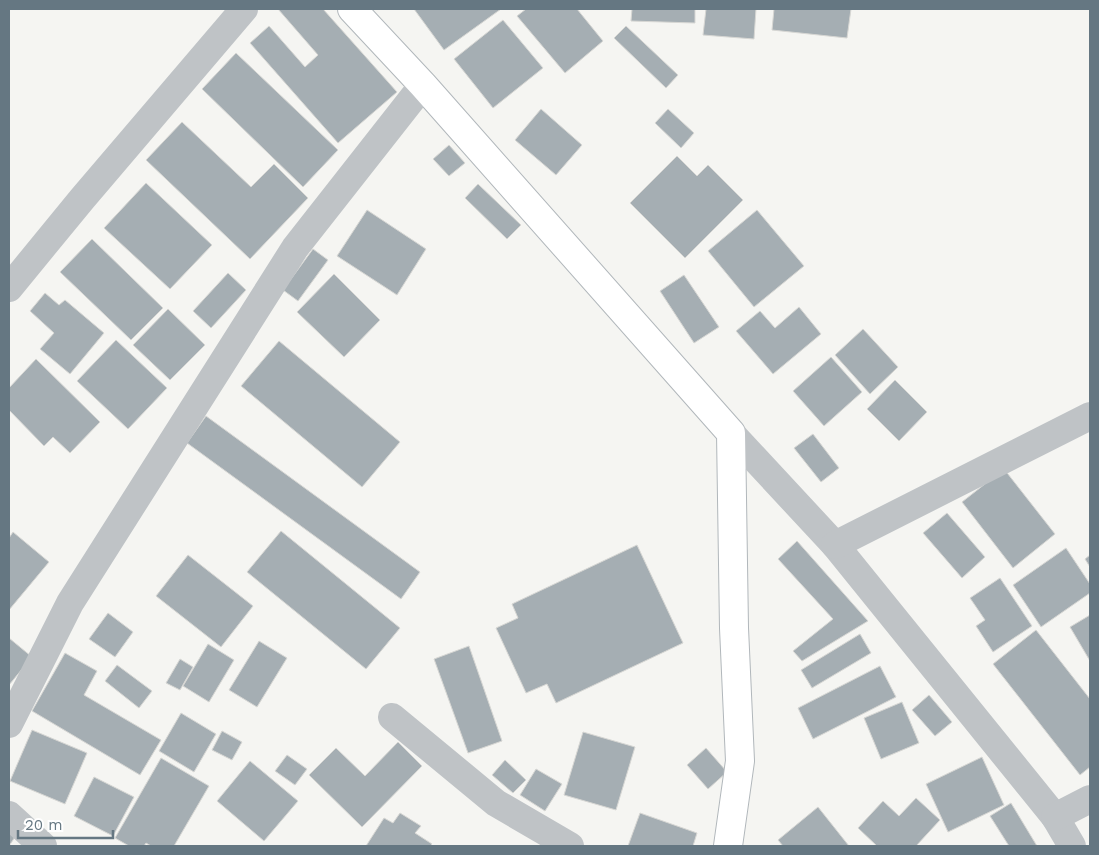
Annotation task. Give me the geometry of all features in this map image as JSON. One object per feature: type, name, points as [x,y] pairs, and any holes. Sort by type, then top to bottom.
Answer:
[{"type":"street","points":[[9,288],[82,199],[244,9]]},
{"type":"street","points":[[354,10],[423,85],[731,433],[835,545],[1055,817],[1072,846]]},
{"type":"street","points":[[9,724],[70,603],[295,248],[423,85]]},
{"type":"street","points":[[835,545],[1090,416]]},
{"type":"street","points":[[728,846],[740,761],[734,628],[731,433]]},
{"type":"street","points":[[392,717],[496,804],[570,846]]},
{"type":"street","points":[[1055,817],[1090,800]]},
{"type":"street","points":[[9,815],[42,846]]},
{"type":"building","points":[[278,9],[323,9],[397,92],[338,143],[250,43],[269,26],[305,67],[318,55]]},
{"type":"building","points":[[414,9],[501,9],[444,50]]},
{"type":"building","points":[[526,9],[577,9],[603,41],[565,73],[517,16]]},
{"type":"building","points":[[632,9],[695,9],[695,23],[631,21]]},
{"type":"building","points":[[706,9],[756,9],[754,39],[703,35]]},
{"type":"building","points":[[774,9],[851,9],[847,38],[772,30]]},
{"type":"building","points":[[503,20],[543,68],[493,108],[454,59]]},
{"type":"building","points":[[626,26],[678,75],[666,88],[614,38]]},
{"type":"building","points":[[236,53],[338,150],[303,187],[202,89]]},
{"type":"building","points":[[541,109],[582,145],[556,175],[515,140]]},
{"type":"building","points":[[668,109],[694,133],[681,148],[655,123]]},
{"type":"building","points":[[182,122],[251,187],[274,164],[308,198],[250,259],[146,160]]},
{"type":"building","points":[[449,145],[465,163],[449,176],[433,159]]},
{"type":"building","points":[[677,156],[697,176],[708,165],[743,200],[685,258],[630,203]]},
{"type":"building","points":[[146,183],[212,245],[170,289],[104,228]]},
{"type":"building","points":[[478,184],[521,225],[507,239],[465,198]]},
{"type":"building","points":[[367,210],[426,249],[397,295],[337,256]]},
{"type":"building","points":[[757,210],[804,266],[754,307],[708,251]]},
{"type":"building","points":[[92,239],[163,308],[131,340],[60,272]]},
{"type":"building","points":[[313,249],[328,260],[298,301],[283,290]]},
{"type":"building","points":[[228,273],[246,290],[211,328],[193,311]]},
{"type":"building","points":[[334,274],[380,320],[344,357],[297,312]]},
{"type":"building","points":[[684,275],[719,327],[694,343],[660,291]]},
{"type":"building","points":[[45,293],[59,305],[65,300],[104,333],[70,374],[40,349],[54,333],[30,311]]},
{"type":"building","points":[[799,307],[821,334],[773,374],[736,331],[760,311],[775,328]]},
{"type":"building","points":[[168,309],[205,345],[170,380],[133,345]]},
{"type":"building","points":[[863,329],[898,367],[870,394],[835,355]]},
{"type":"building","points":[[116,340],[167,388],[128,429],[77,381]]},
{"type":"building","points":[[279,341],[400,442],[362,487],[241,386]]},
{"type":"building","points":[[831,357],[862,392],[824,426],[793,391]]},
{"type":"building","points":[[36,359],[100,422],[70,453],[53,437],[44,446],[9,410],[9,388]]},
{"type":"building","points":[[895,380],[927,412],[899,441],[867,409]]},
{"type":"building","points":[[206,416],[420,572],[401,599],[187,443]]},
{"type":"building","points":[[813,434],[839,468],[821,482],[794,448]]},
{"type":"building","points":[[1004,469],[1055,534],[1013,568],[962,502]]},
{"type":"building","points":[[947,513],[985,557],[962,578],[923,533]]},
{"type":"building","points":[[281,531],[400,628],[366,669],[247,572]]},
{"type":"building","points":[[13,532],[49,562],[9,610],[9,538]]},
{"type":"building","points":[[797,541],[868,621],[802,661],[793,651],[833,619],[778,559]]},
{"type":"building","points":[[637,545],[683,643],[556,703],[547,684],[526,693],[496,628],[518,618],[512,604]]},
{"type":"building","points":[[1066,548],[1090,584],[1090,593],[1041,627],[1013,585]]},
{"type":"building","points":[[188,555],[253,606],[221,647],[156,596]]},
{"type":"building","points":[[1090,555],[1090,567],[1085,559]]},
{"type":"building","points":[[1000,578],[1032,626],[993,652],[976,626],[985,620],[970,598]]},
{"type":"building","points":[[108,613],[133,632],[115,657],[89,639]]},
{"type":"building","points":[[1090,615],[1090,661],[1070,627]]},
{"type":"building","points":[[1036,630],[1090,699],[1090,767],[1080,775],[993,664]]},
{"type":"building","points":[[860,634],[871,653],[812,688],[801,670]]},
{"type":"building","points":[[9,638],[32,657],[9,685]]},
{"type":"building","points":[[259,641],[287,658],[257,707],[229,690]]},
{"type":"building","points":[[208,644],[234,660],[209,702],[183,686]]},
{"type":"building","points":[[469,646],[502,741],[468,753],[434,659]]},
{"type":"building","points":[[65,653],[97,671],[84,695],[161,740],[140,775],[32,711]]},
{"type":"building","points":[[180,659],[193,667],[180,690],[166,683]]},
{"type":"building","points":[[117,665],[152,691],[139,708],[105,681]]},
{"type":"building","points":[[880,666],[896,697],[813,739],[798,708]]},
{"type":"building","points":[[929,695],[952,722],[935,736],[912,710]]},
{"type":"building","points":[[902,702],[919,743],[881,759],[864,718]]},
{"type":"building","points":[[181,713],[216,734],[194,772],[159,751]]},
{"type":"building","points":[[32,730],[87,753],[65,804],[10,781]]},
{"type":"building","points":[[222,731],[242,742],[232,760],[212,750]]},
{"type":"building","points":[[583,732],[635,747],[616,810],[564,795]]},
{"type":"building","points":[[398,742],[422,766],[362,827],[309,775],[336,748],[365,776]]},
{"type":"building","points":[[706,748],[727,772],[708,789],[687,765]]},
{"type":"building","points":[[287,755],[307,769],[295,785],[275,771]]},
{"type":"building","points":[[982,757],[1004,805],[948,832],[926,784]]},
{"type":"building","points":[[161,758],[209,786],[174,846],[151,846],[146,843],[144,846],[129,846],[115,838]]},
{"type":"building","points":[[505,760],[526,780],[513,793],[492,775]]},
{"type":"building","points":[[250,761],[298,801],[264,841],[217,801]]},
{"type":"building","points":[[536,769],[562,784],[545,811],[520,795]]},
{"type":"building","points":[[94,777],[134,797],[113,836],[74,816]]},
{"type":"building","points":[[916,798],[940,820],[916,846],[877,846],[858,828],[883,801],[899,816]]},
{"type":"building","points":[[1011,803],[1037,846],[1009,846],[990,816]]},
{"type":"building","points":[[818,807],[849,846],[783,846],[778,840]]},
{"type":"building","points":[[400,813],[421,826],[415,833],[432,844],[430,846],[366,846],[384,818],[393,823]]},
{"type":"building","points":[[640,813],[697,833],[693,846],[628,846]]},
{"type":"building","points":[[9,833],[15,837],[9,846]]}]
